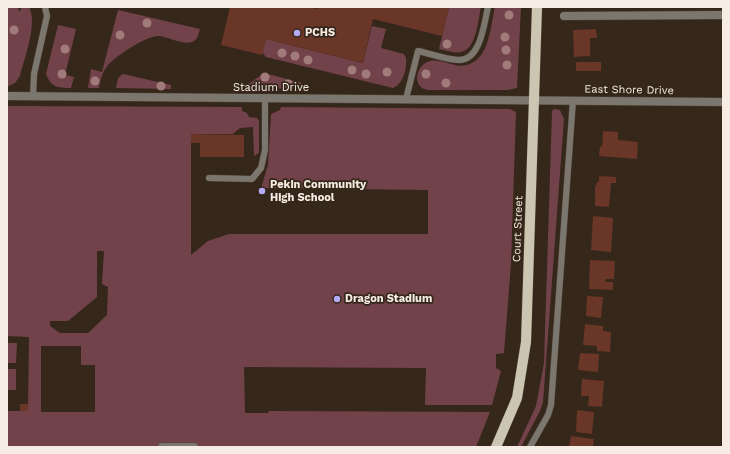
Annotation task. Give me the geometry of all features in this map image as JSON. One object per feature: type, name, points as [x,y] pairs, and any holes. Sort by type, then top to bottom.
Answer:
[{"type":"main road","name":"Court Street","points":[[496,447],[517,398],[526,342],[537,7]]},
{"type":"street","points":[[564,16],[723,15]]},
{"type":"street","name":"Stadium Drive","points":[[7,96],[534,99]]},
{"type":"street","name":"East Shore Drive","points":[[534,99],[723,102]]},
{"type":"street","points":[[162,447],[194,447]]},
{"type":"lane","points":[[33,97],[34,74],[47,16],[45,7]]},
{"type":"lane","points":[[406,99],[418,51],[459,60],[472,56],[479,44],[488,7]]},
{"type":"lane","points":[[208,178],[252,179],[261,168],[265,150],[265,98]]},
{"type":"lane","points":[[530,447],[548,415],[551,405],[574,100]]},
{"type":"shaded area","points":[[8,7],[18,7],[19,12],[22,7],[29,7],[32,22],[20,76],[15,83],[7,87]]},
{"type":"shaded area","points":[[449,7],[481,7],[474,40],[466,50],[461,52],[439,49]]},
{"type":"shaded area","points":[[495,7],[521,7],[517,88],[507,90],[428,90],[421,87],[418,83],[417,76],[421,66],[427,62],[441,61],[463,66],[475,61],[480,56],[487,44]]},
{"type":"shaded area","points":[[118,10],[200,29],[197,38],[188,43],[159,36],[140,42],[124,52],[108,65],[102,76],[99,88],[88,88],[91,69],[102,72]]},
{"type":"shaded area","points":[[58,25],[76,29],[65,75],[74,77],[71,88],[55,86],[50,82],[46,74]]},
{"type":"shaded area","points":[[372,26],[386,29],[381,48],[404,54],[406,58],[404,76],[402,80],[393,88],[266,57],[262,52],[266,39],[363,63]]},
{"type":"shaded area","points":[[264,73],[302,83],[302,89],[243,88]]},
{"type":"shaded area","points":[[123,74],[171,85],[171,89],[116,88],[118,78]]},
{"type":"shaded area","points":[[7,106],[242,107],[242,111],[247,113],[249,117],[257,118],[259,121],[259,153],[254,156],[253,127],[240,128],[233,134],[191,134],[191,255],[208,241],[229,234],[428,234],[428,190],[261,188],[268,165],[271,114],[280,110],[281,107],[510,109],[516,112],[511,264],[504,353],[496,354],[496,368],[501,371],[492,405],[425,405],[426,368],[244,367],[245,413],[268,413],[269,411],[490,412],[476,447],[7,447],[7,411],[28,411],[29,337],[7,336]],"holes":[[[97,251],[104,251],[102,284],[108,287],[107,315],[88,333],[60,333],[50,326],[50,321],[68,321],[97,297]],[[41,346],[81,346],[81,365],[95,365],[95,412],[41,412]]]},
{"type":"shaded area","points":[[554,109],[560,110],[564,119],[543,402],[540,411],[521,447],[517,447],[536,406],[544,363],[552,111]]},
{"type":"shaded area","points":[[7,343],[17,343],[16,363],[7,363]]},
{"type":"shaded area","points":[[7,369],[16,369],[16,390],[7,390]]},
{"type":"building","name":"PCHS","points":[[230,7],[309,7],[318,9],[318,7],[449,7],[442,36],[373,19],[363,63],[266,39],[262,55],[221,45]]},
{"type":"building","points":[[596,29],[597,38],[590,38],[590,56],[574,57],[573,30]]},
{"type":"building","points":[[576,62],[601,62],[601,71],[576,71]]},
{"type":"building","points":[[603,131],[618,132],[618,140],[638,142],[637,159],[599,156],[600,146],[602,147]]},
{"type":"building","points":[[191,134],[244,135],[244,157],[200,157],[200,143],[191,143]]},
{"type":"building","points":[[599,176],[616,177],[616,183],[611,183],[609,207],[595,206],[595,188],[597,182],[599,182]]},
{"type":"building","points":[[593,216],[613,218],[611,252],[591,250]]},
{"type":"building","points":[[590,260],[615,261],[614,279],[606,279],[605,282],[613,282],[613,290],[589,289]]},
{"type":"building","points":[[587,296],[603,297],[601,318],[586,316]]},
{"type":"building","points":[[585,324],[603,326],[603,331],[611,332],[610,352],[597,351],[597,346],[583,345]]},
{"type":"building","points":[[580,353],[599,354],[598,372],[578,370]]},
{"type":"building","points":[[582,379],[604,381],[602,407],[588,406],[589,396],[581,396]]},
{"type":"building","points":[[20,404],[28,404],[28,411],[20,411]]},
{"type":"building","points":[[577,410],[594,412],[592,434],[576,432]]},
{"type":"building","points":[[571,436],[594,439],[593,447],[569,447]]},
{"type":"place","name":"PCHS","points":[[297,33]]},
{"type":"place","name":"Pekin Community High School","points":[[262,191]]},
{"type":"place","name":"Dragon Stadium","points":[[337,299]]}]
